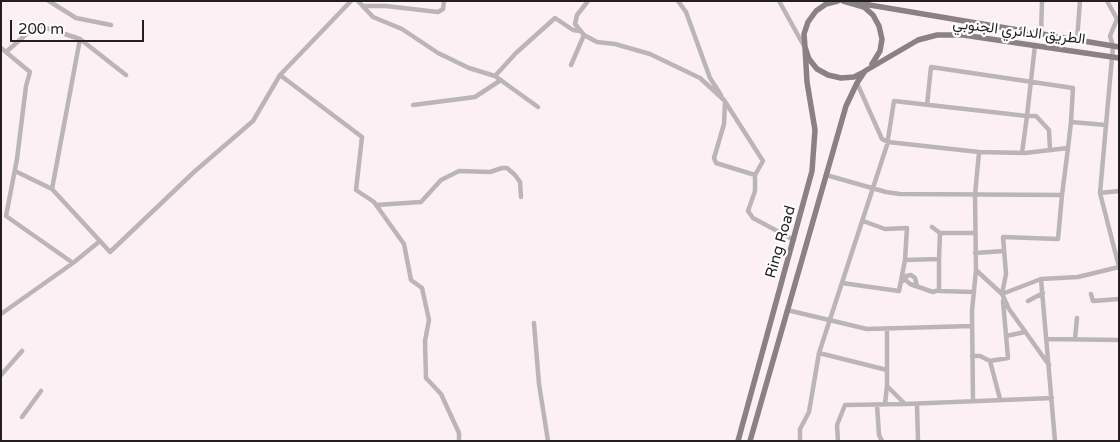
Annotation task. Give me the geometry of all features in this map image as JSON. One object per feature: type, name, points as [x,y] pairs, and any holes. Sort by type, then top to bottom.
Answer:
[{"type":"main road","name":"Ring Road","points":[[738,441],[812,171],[815,149],[804,34],[808,22],[816,12],[826,4],[838,1]]},
{"type":"main road","name":"الطريق الدائري الجنوبي","points":[[843,1],[1116,47]]},
{"type":"main road","name":"Ring Road","points":[[750,441],[846,106],[857,82],[874,62],[880,51],[882,39],[880,26],[868,11],[850,2]]},
{"type":"main road","name":"الطريق الدائري الجنوبي","points":[[865,71],[918,40],[937,35],[963,35],[1119,58]]},
{"type":"main road","points":[[805,47],[813,64],[828,76],[854,77],[865,71]]},
{"type":"street","points":[[48,1],[76,18],[111,25]]},
{"type":"street","points":[[15,170],[52,189],[110,252],[194,172],[253,121],[280,76],[351,1]]},
{"type":"street","points":[[358,1],[373,17],[402,29],[438,53],[469,68],[495,76],[538,108]]},
{"type":"street","points":[[362,6],[386,6],[438,12],[443,9],[444,1]]},
{"type":"street","points":[[582,33],[575,24],[588,1]]},
{"type":"street","points":[[678,1],[686,12],[710,78],[763,161],[755,175],[755,191],[748,211],[753,218],[794,240]]},
{"type":"street","points":[[779,1],[805,47]]},
{"type":"street","points":[[1041,35],[1042,1]]},
{"type":"street","points":[[1077,40],[1080,1]]},
{"type":"street","points":[[1003,297],[1041,279],[1078,277],[1119,267],[1100,193],[1112,56],[1116,47],[1110,36],[1116,19],[1107,1]]},
{"type":"street","points":[[495,76],[516,53],[555,18],[597,42],[615,44],[658,58],[700,78],[725,100]]},
{"type":"street","points":[[6,52],[37,25],[80,39],[126,75]]},
{"type":"street","points":[[571,65],[582,33]]},
{"type":"street","points":[[52,189],[80,39]]},
{"type":"street","points":[[1022,153],[1035,45]]},
{"type":"street","points":[[1,48],[30,72],[26,86],[15,170],[6,216],[73,264]]},
{"type":"street","points":[[927,105],[931,67],[980,76],[1031,81],[1073,88],[1072,122],[1058,239],[1003,237],[1006,274],[1003,297],[1008,358],[990,361],[980,356],[972,356]]},
{"type":"street","points":[[280,76],[362,138],[356,190],[376,205],[404,244],[411,280],[422,288],[429,320],[425,341],[426,378],[441,394],[459,433],[459,441]]},
{"type":"street","points":[[413,105],[475,97],[501,80]]},
{"type":"street","points":[[857,82],[882,138],[888,142],[979,152],[1022,153],[1068,148]]},
{"type":"street","points":[[725,100],[724,124],[715,151],[716,163],[755,175]]},
{"type":"street","points":[[800,441],[800,430],[809,412],[820,353],[888,142],[894,101],[1036,116],[1049,130],[1050,150]]},
{"type":"street","points":[[1072,122],[1106,125]]},
{"type":"street","points":[[973,401],[972,326],[976,270],[975,195],[979,152]]},
{"type":"street","points":[[376,205],[421,202],[441,180],[458,170],[490,172],[506,168],[520,182],[521,197]]},
{"type":"street","points":[[826,175],[873,189],[900,194],[1062,195]]},
{"type":"street","points":[[1100,193],[1119,191]]},
{"type":"street","points":[[842,283],[899,291],[904,277],[907,228],[885,229],[862,221]]},
{"type":"street","points":[[932,226],[940,233],[975,233]]},
{"type":"street","points":[[939,290],[940,233]]},
{"type":"street","points":[[1,314],[73,264],[100,241]]},
{"type":"street","points":[[976,253],[1004,251]]},
{"type":"street","points":[[905,260],[939,259]]},
{"type":"street","points":[[976,270],[1003,297],[1025,332],[1050,366]]},
{"type":"street","points":[[904,277],[910,284],[933,292],[939,290],[974,292]]},
{"type":"street","points":[[1041,279],[1055,441]]},
{"type":"street","points":[[1028,301],[1043,293]]},
{"type":"street","points":[[1091,294],[1093,301],[1119,299]]},
{"type":"street","points":[[786,310],[866,329],[972,326]]},
{"type":"street","points":[[1076,339],[1077,318]]},
{"type":"street","points":[[534,323],[539,384],[548,441]]},
{"type":"street","points":[[885,404],[887,386],[887,329]]},
{"type":"street","points":[[1006,336],[1025,332]]},
{"type":"street","points":[[1047,339],[1119,340]]},
{"type":"street","points":[[1,375],[22,350]]},
{"type":"street","points":[[820,353],[887,370]]},
{"type":"street","points":[[990,361],[1000,399]]},
{"type":"street","points":[[887,386],[905,404]]},
{"type":"street","points":[[22,417],[41,390]]},
{"type":"street","points":[[838,441],[837,425],[845,405],[1052,398]]},
{"type":"street","points":[[917,404],[918,441]]},
{"type":"street","points":[[877,405],[879,435],[882,441]]}]
